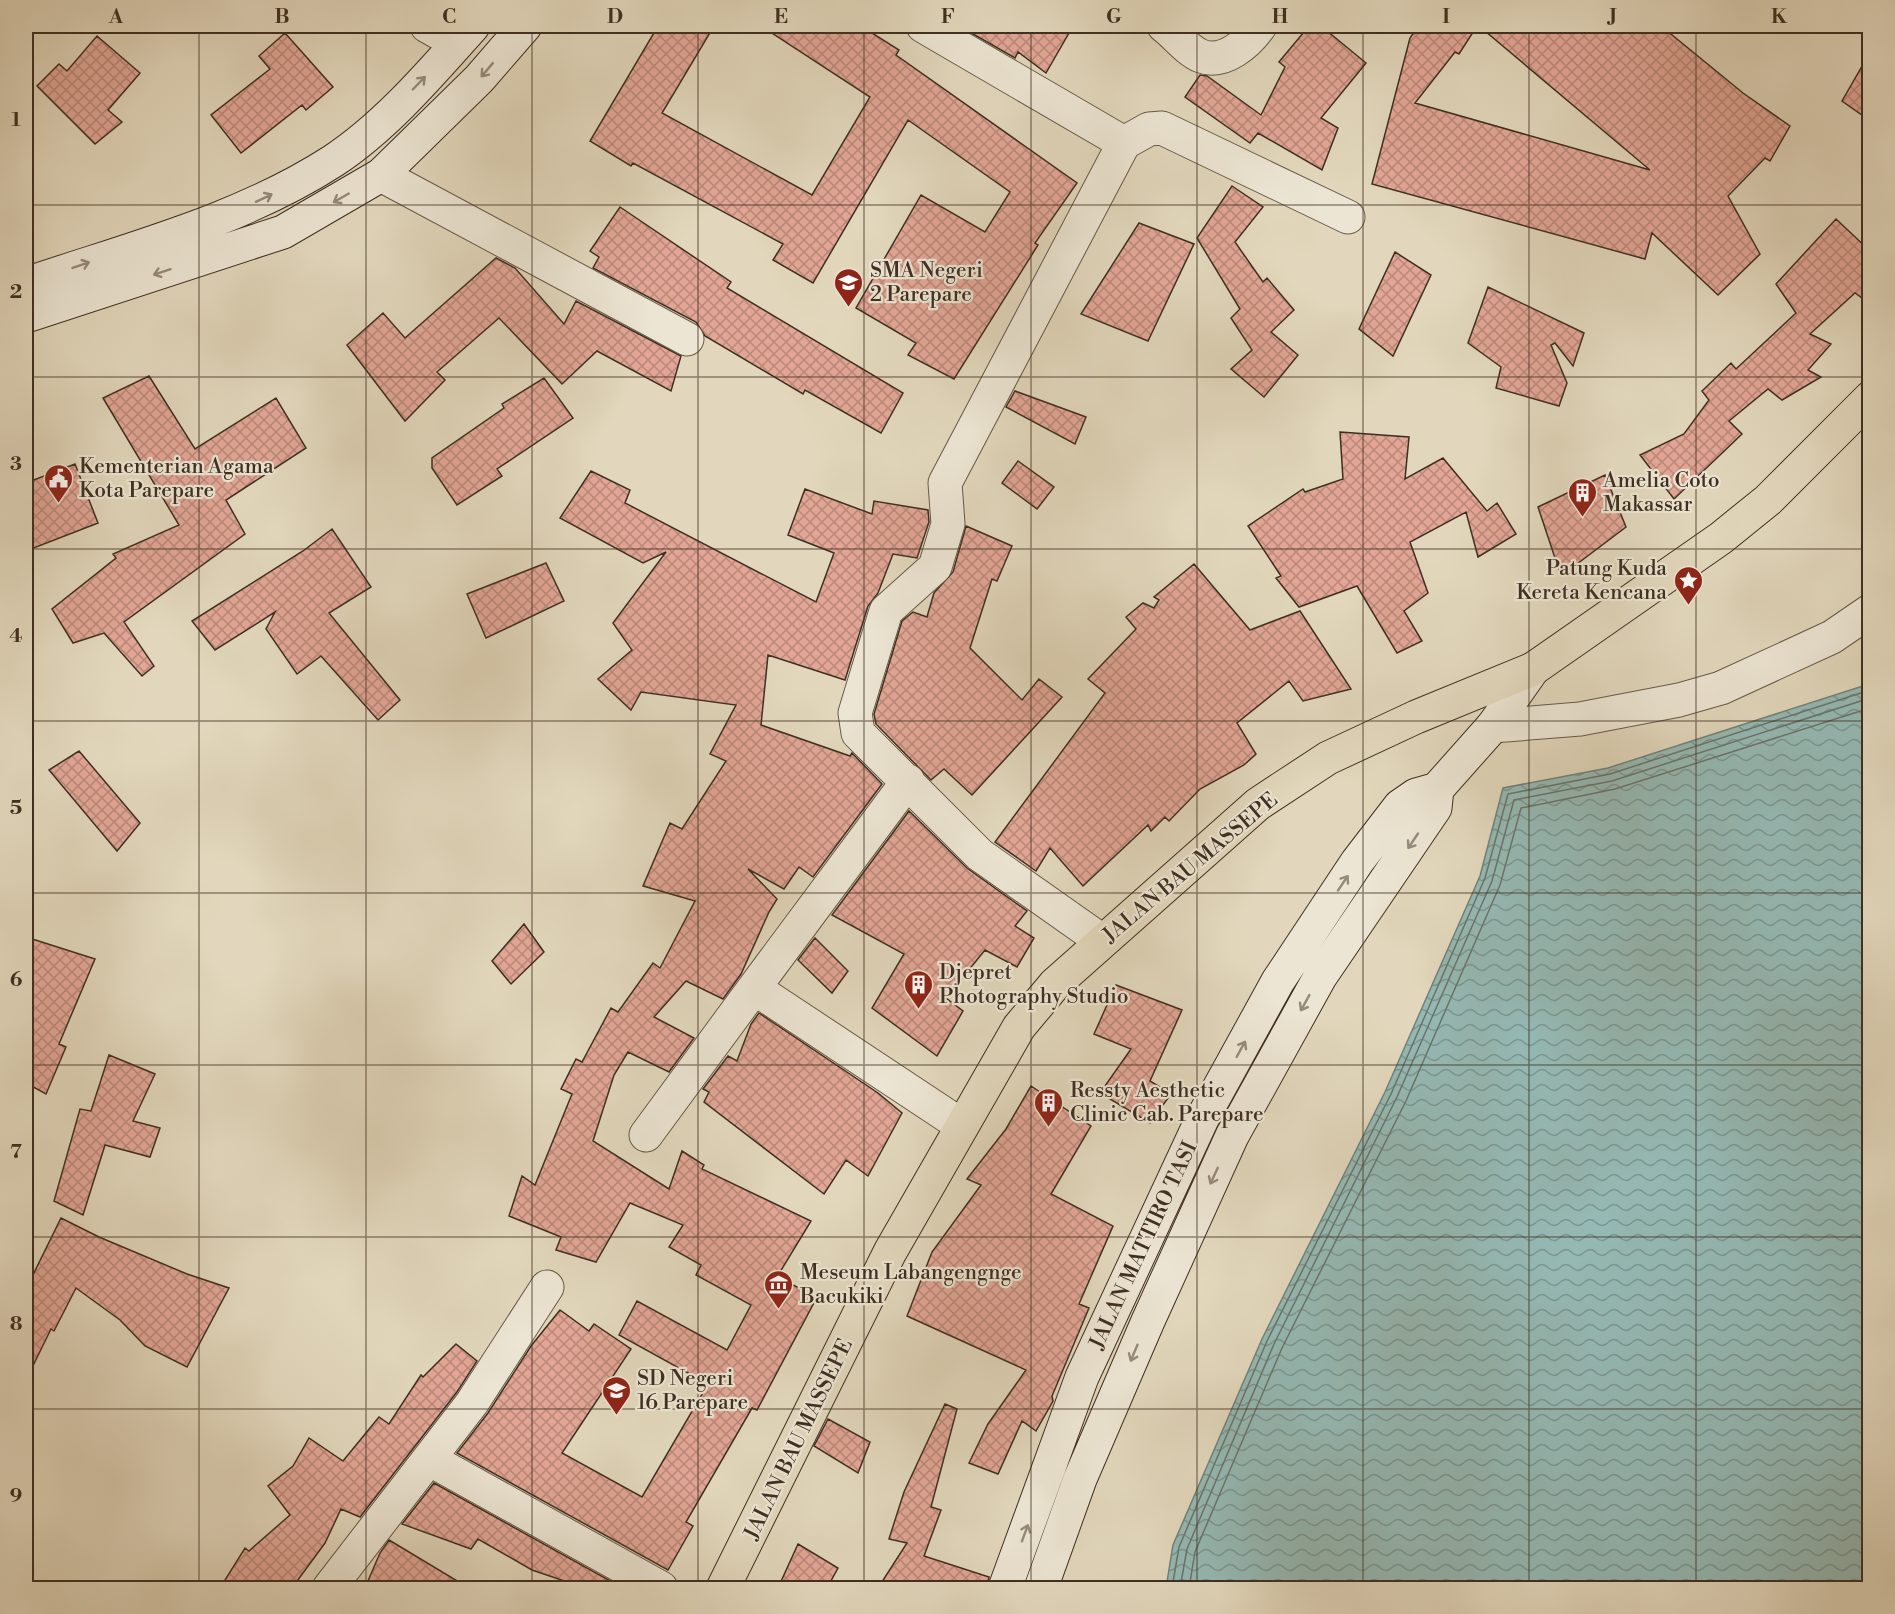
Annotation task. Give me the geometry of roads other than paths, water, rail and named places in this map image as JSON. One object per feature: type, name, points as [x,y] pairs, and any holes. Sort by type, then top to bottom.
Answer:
[{"type":"highway","name":"JALAN BAU MASSEPE","points":[[723,1588],[890,1252],[1019,1027],[1055,984],[1258,804],[1328,758],[1416,717],[1533,669],[1721,538],[1768,500],[1869,398]]},
{"type":"street","points":[[427,26],[465,34]]},
{"type":"street","points":[[28,303],[283,232],[381,175],[479,79],[525,26]]},
{"type":"street","points":[[923,26],[1124,144]]},
{"type":"street","points":[[1164,26],[1200,56],[1217,58],[1232,53],[1253,36],[1260,26]]},
{"type":"street","points":[[28,303],[289,187],[334,160],[372,131],[465,34]]},
{"type":"street","points":[[1102,940],[980,855],[858,733],[855,714],[886,611],[935,567],[948,525],[945,483],[1124,144],[1149,129],[1162,128],[1348,217]]},
{"type":"street","points":[[381,175],[687,339]]},
{"type":"street","points":[[1493,726],[1580,718],[1679,700],[1721,688],[1832,637],[1869,611]]},
{"type":"street","name":"JALAN MATTIRO TASI","points":[[1005,1588],[1082,1377],[1202,1119],[1278,981],[1357,862],[1400,806],[1416,795],[1437,789],[1493,726],[1533,669]]},
{"type":"street","points":[[646,1135],[908,782]]},
{"type":"street","name":"JALAN MATTIRO TASI","points":[[1041,1588],[1085,1468],[1148,1321],[1232,1136],[1320,977],[1434,808],[1437,789]]},
{"type":"street","points":[[754,988],[961,1125]]},
{"type":"street","points":[[329,1588],[472,1403],[547,1287]]},
{"type":"street","points":[[429,1459],[661,1588]]},
{"type":"water","points":[[1869,684],[1869,1588],[1166,1588],[1173,1545],[1262,1339],[1385,1092],[1480,876],[1503,788],[1608,768]]},
{"type":"place","name":"SMA Negeri 2 Parepare","points":[[849,308]]},
{"type":"place","name":"Kementerian Agama Kota Parepare","points":[[58,504]]},
{"type":"place","name":"Amelia Coto Makassar","points":[[1582,518]]},
{"type":"place","name":"Patung Kuda Kereta Kencana","points":[[1688,606]]},
{"type":"place","name":"Djepret Photography Studio","points":[[918,1010]]},
{"type":"place","name":"Ressty Aesthetic Clinic Cab. Parepare","points":[[1049,1128]]},
{"type":"place","name":"Meseum Labangengnge Bacukiki","points":[[779,1310]]},
{"type":"place","name":"SD Negeri 16 Parepare","points":[[616,1416]]}]
